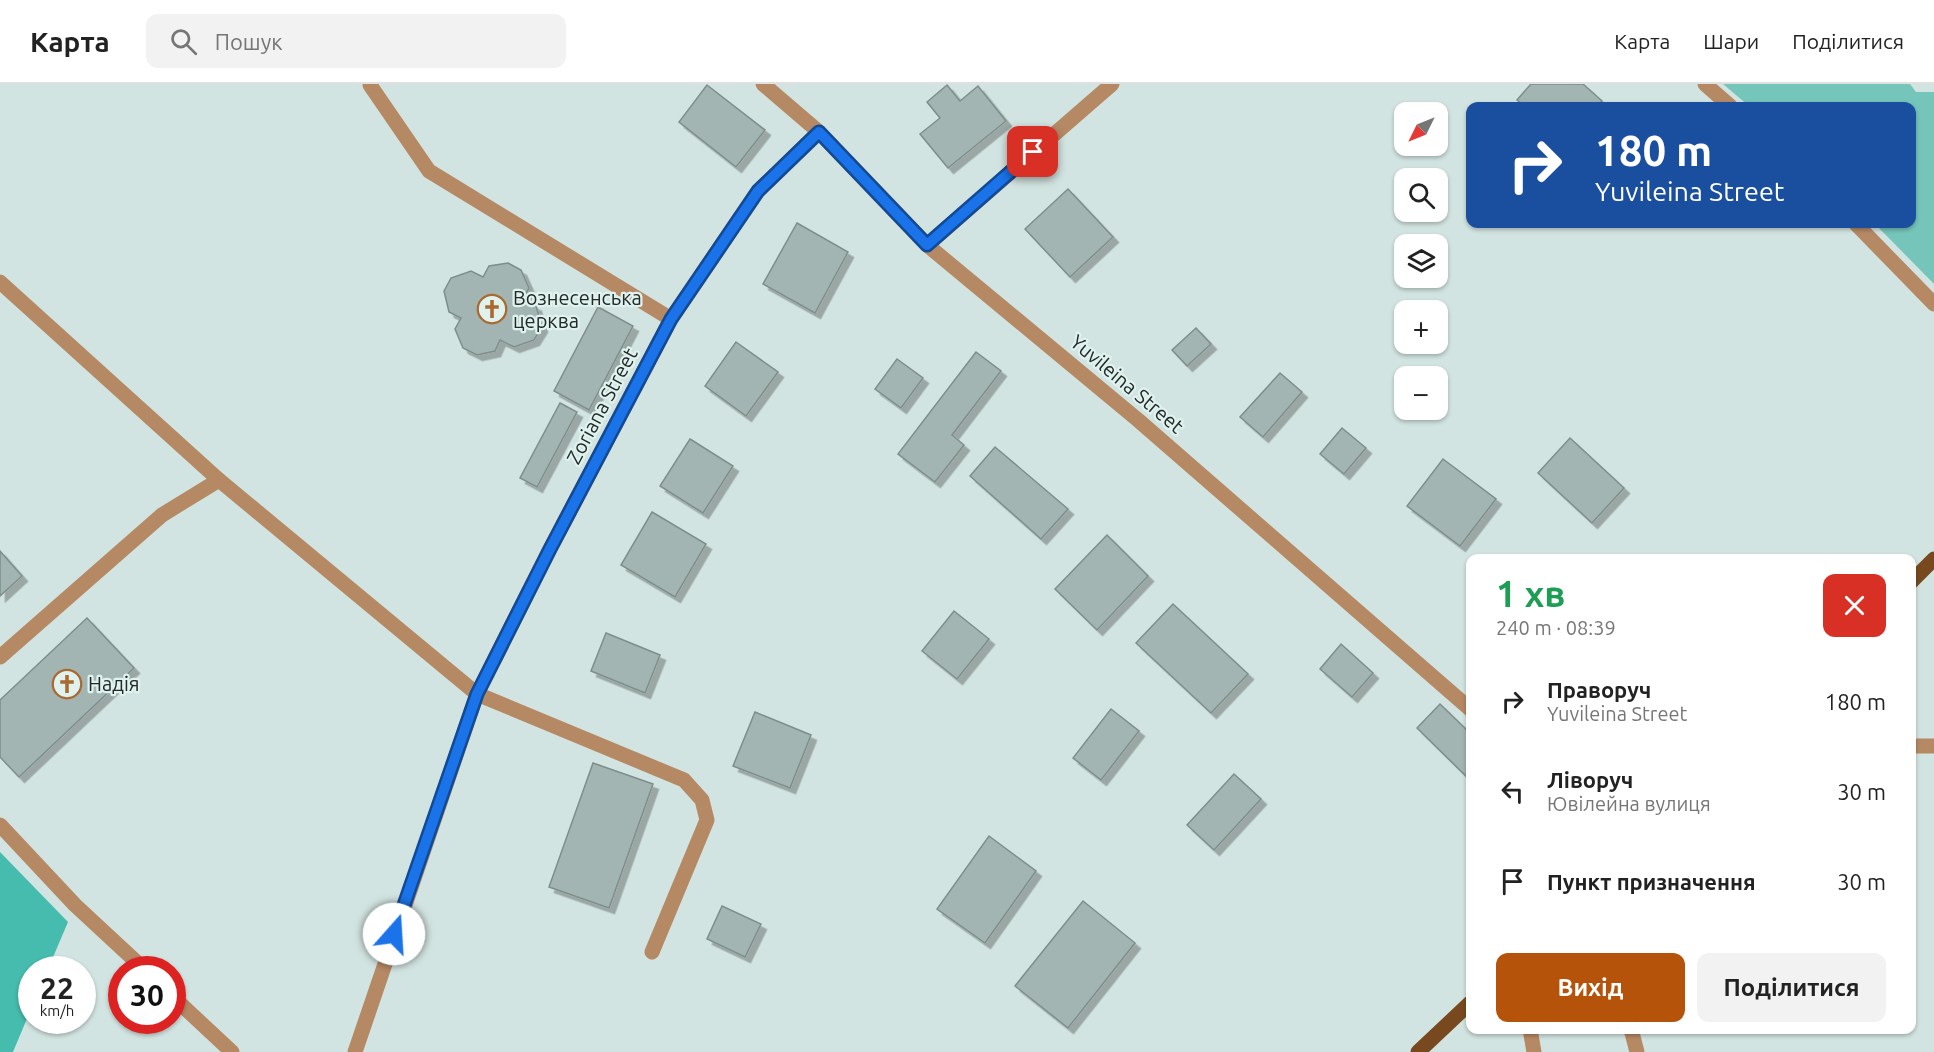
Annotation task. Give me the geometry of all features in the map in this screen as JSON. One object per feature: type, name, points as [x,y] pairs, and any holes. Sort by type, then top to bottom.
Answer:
[{"type":"main road","points":[[1916,577],[1934,559]]},
{"type":"main road","points":[[1418,1052],[1466,1007]]},
{"type":"street","name":"Yuvileina Street","points":[[763,84],[819,132],[927,245],[1138,420],[1466,706]]},
{"type":"street","points":[[927,245],[1112,84]]},
{"type":"street","points":[[1705,84],[1725,102]]},
{"type":"street","points":[[370,85],[429,171],[671,319]]},
{"type":"street","name":"Zoriana Street","points":[[355,1052],[477,694],[550,549],[671,319],[758,191],[819,132]]},
{"type":"street","points":[[1860,228],[1934,304]]},
{"type":"street","points":[[0,282],[219,480],[477,694],[684,780],[702,800],[707,820],[652,952]]},
{"type":"street","points":[[0,657],[162,515],[219,480]]},
{"type":"street","points":[[1916,746],[1934,746]]},
{"type":"street","points":[[0,825],[75,904],[130,956]]},
{"type":"street","points":[[186,1009],[232,1052]]},
{"type":"street","points":[[1531,1034],[1534,1052]]},
{"type":"street","points":[[1632,1034],[1637,1052]]},
{"type":"green space","points":[[1723,84],[1910,84],[1916,92],[1934,92],[1934,284],[1879,228],[1916,228],[1916,102],[1744,102]]},
{"type":"green space","points":[[0,852],[68,922],[54,956],[18,956],[18,1034],[21,1034],[13,1052],[0,1052]]},
{"type":"building","points":[[1531,84],[1583,84],[1602,101],[1519,102],[1517,100]]},
{"type":"building","points":[[707,85],[765,130],[736,167],[679,122]]},
{"type":"building","points":[[947,85],[960,101],[978,86],[1006,121],[948,168],[920,134],[940,118],[927,102]]},
{"type":"building","points":[[1068,189],[1113,237],[1070,277],[1025,229]]},
{"type":"building","points":[[797,223],[848,252],[815,313],[763,284]]},
{"type":"building","name":"Вознесенська церква","points":[[508,263],[521,270],[529,288],[523,299],[536,306],[542,327],[534,340],[514,347],[500,340],[495,351],[477,355],[463,348],[455,329],[461,318],[449,312],[444,291],[451,278],[471,271],[483,277],[489,266]]},
{"type":"building","points":[[598,307],[633,326],[589,410],[554,391]]},
{"type":"building","points":[[1196,328],[1211,344],[1187,366],[1172,350]]},
{"type":"building","points":[[736,342],[778,372],[746,416],[705,386]]},
{"type":"building","points":[[976,352],[1001,371],[952,435],[964,445],[935,482],[898,454]]},
{"type":"building","points":[[897,359],[923,378],[901,408],[875,389]]},
{"type":"building","points":[[1280,373],[1302,392],[1263,437],[1240,417]]},
{"type":"building","points":[[560,403],[577,412],[537,487],[520,478]]},
{"type":"building","points":[[1342,428],[1366,448],[1344,474],[1320,454]]},
{"type":"building","points":[[1570,438],[1624,488],[1592,523],[1538,473]]},
{"type":"building","points":[[690,439],[733,466],[703,513],[660,486]]},
{"type":"building","points":[[995,447],[1068,509],[1041,539],[970,476]]},
{"type":"building","points":[[1443,459],[1496,499],[1460,546],[1407,506]]},
{"type":"building","points":[[652,512],[706,544],[675,597],[621,565]]},
{"type":"building","points":[[1107,535],[1148,576],[1097,630],[1055,589]]},
{"type":"building","points":[[0,551],[22,576],[0,596]]},
{"type":"building","points":[[1173,604],[1248,674],[1211,713],[1136,643]]},
{"type":"building","points":[[954,611],[989,639],[957,679],[922,651]]},
{"type":"building","name":"Надія","points":[[87,618],[134,668],[19,777],[0,757],[0,700]]},
{"type":"building","points":[[606,633],[660,655],[645,693],[591,671]]},
{"type":"building","points":[[1341,644],[1373,673],[1352,697],[1320,669]]},
{"type":"building","points":[[1440,704],[1466,729],[1466,776],[1417,728]]},
{"type":"building","points":[[1111,709],[1139,731],[1101,780],[1073,758]]},
{"type":"building","points":[[755,712],[811,735],[790,788],[733,766]]},
{"type":"building","points":[[593,763],[653,784],[609,908],[549,887]]},
{"type":"building","points":[[1234,774],[1261,799],[1214,850],[1187,825]]},
{"type":"building","points":[[989,836],[1036,871],[985,943],[937,909]]},
{"type":"building","points":[[1083,901],[1135,943],[1068,1028],[1015,986]]},
{"type":"building","points":[[722,906],[761,924],[745,957],[707,939]]},
{"type":"place","name":"Вознесенська церква","points":[[492,309]]},
{"type":"place","name":"Надія","points":[[67,684]]},
{"type":"route","points":[[394,934],[477,694],[671,319],[758,191],[819,132],[927,245],[1033,152]]}]
